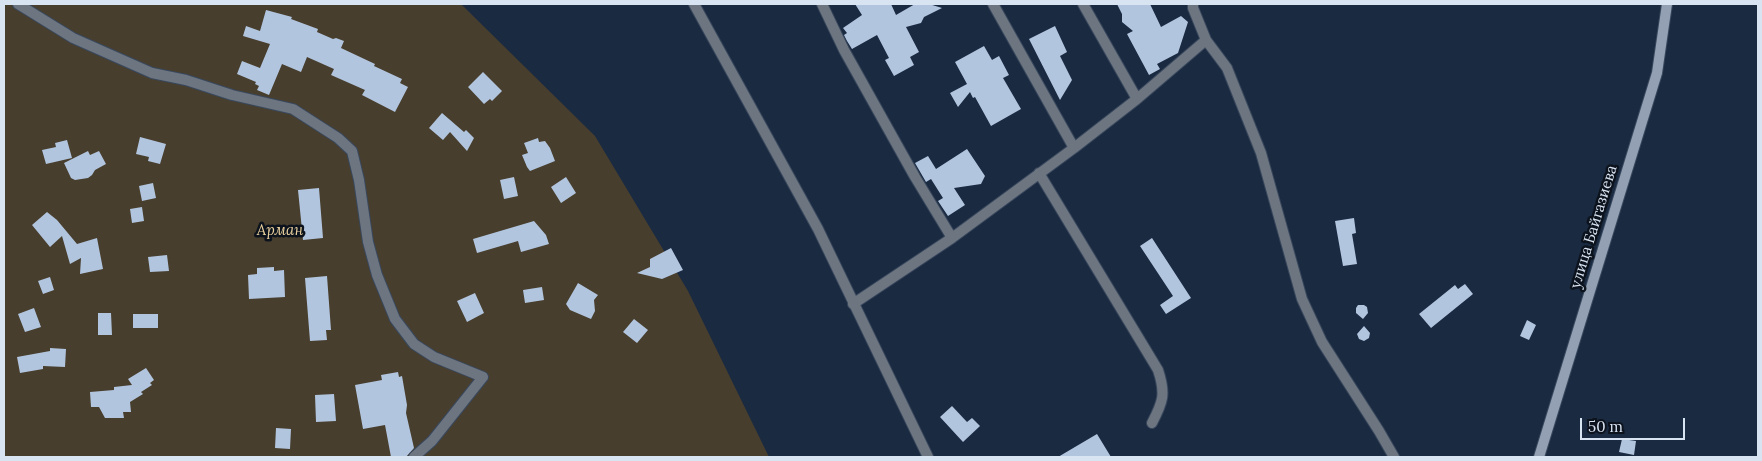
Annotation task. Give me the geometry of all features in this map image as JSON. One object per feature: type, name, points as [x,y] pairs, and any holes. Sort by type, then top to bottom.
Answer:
[{"type":"main road","name":"улица Байгазиева","points":[[1538,457],[1657,73],[1667,4]]},
{"type":"street","points":[[18,4],[73,38],[152,72],[186,80],[232,95],[293,109],[338,138],[352,151],[359,180],[368,242],[376,275],[395,319],[414,344],[434,357],[483,377],[432,441],[414,457]]},
{"type":"street","points":[[694,4],[818,229],[928,457]]},
{"type":"street","points":[[822,4],[844,50],[952,238]]},
{"type":"street","points":[[993,4],[1074,148]]},
{"type":"street","points":[[1083,4],[1137,98]]},
{"type":"street","points":[[1193,4],[1206,40],[1226,68],[1261,153],[1302,299],[1322,342],[1379,430],[1394,457]]},
{"type":"street","points":[[853,304],[952,238],[1074,148],[1206,40]]},
{"type":"street","points":[[1039,173],[1158,370],[1164,387],[1161,407],[1152,424]]},
{"type":"green space","name":"Арман","points":[[4,4],[461,4],[595,136],[688,291],[769,457],[4,457]]},
{"type":"building","points":[[855,4],[891,4],[896,15],[915,4],[929,4],[942,8],[924,17],[921,23],[906,27],[919,52],[910,57],[914,65],[894,76],[885,60],[889,58],[877,35],[852,49],[847,41],[844,35],[847,33],[843,28],[862,15]]},
{"type":"building","points":[[1117,4],[1150,4],[1161,27],[1181,16],[1188,22],[1178,53],[1157,64],[1160,69],[1149,75],[1127,34],[1133,31],[1122,22],[1122,14]]},
{"type":"building","points":[[266,10],[292,17],[291,19],[318,29],[317,32],[333,39],[336,38],[344,41],[341,48],[402,79],[400,83],[408,87],[395,112],[362,95],[365,90],[331,75],[334,69],[307,57],[301,72],[282,64],[269,95],[257,90],[259,86],[255,84],[256,82],[237,74],[242,61],[260,68],[270,44],[243,36],[246,26],[260,31]]},
{"type":"building","points":[[1055,26],[1067,52],[1060,56],[1072,80],[1060,100],[1029,39]]},
{"type":"building","points":[[984,46],[992,60],[999,56],[1009,75],[1003,78],[1021,109],[991,126],[975,97],[973,98],[970,92],[958,107],[950,93],[967,84],[955,62]]},
{"type":"building","points":[[483,72],[502,91],[492,101],[490,99],[484,104],[468,87]]},
{"type":"building","points":[[442,113],[474,138],[467,151],[450,132],[443,140],[429,128]]},
{"type":"building","points":[[140,137],[166,144],[160,164],[148,161],[149,157],[136,154]]},
{"type":"building","points":[[538,138],[539,142],[545,141],[555,161],[530,171],[522,155],[528,153],[524,143]]},
{"type":"building","points":[[67,140],[72,158],[46,164],[42,150],[56,147],[55,143]]},
{"type":"building","points":[[967,149],[985,176],[981,184],[954,188],[965,205],[948,216],[938,201],[943,198],[931,179],[926,182],[915,163],[928,156],[936,169]]},
{"type":"building","points":[[88,151],[90,155],[99,151],[106,164],[95,170],[88,178],[75,180],[71,178],[64,163]]},
{"type":"building","points":[[514,177],[518,196],[504,199],[500,180]]},
{"type":"building","points":[[566,177],[576,193],[561,203],[551,187]]},
{"type":"building","points":[[153,183],[156,198],[142,201],[139,186]]},
{"type":"building","points":[[319,188],[323,238],[303,240],[298,190]]},
{"type":"building","points":[[142,207],[144,221],[132,223],[130,209]]},
{"type":"building","points":[[47,212],[57,220],[77,244],[97,238],[103,269],[80,274],[81,258],[70,264],[62,236],[50,247],[32,225]]},
{"type":"building","points":[[1354,218],[1356,233],[1352,234],[1357,264],[1343,266],[1335,221]]},
{"type":"building","points":[[534,221],[546,235],[549,244],[521,252],[518,241],[477,253],[473,239]]},
{"type":"building","points":[[1152,238],[1191,298],[1166,314],[1160,305],[1173,296],[1140,246]]},
{"type":"building","points":[[671,248],[683,270],[662,279],[637,273],[650,267],[650,259]]},
{"type":"building","points":[[167,255],[169,271],[150,272],[148,257]]},
{"type":"building","points":[[274,267],[274,271],[284,270],[285,297],[249,299],[248,275],[257,274],[257,268]]},
{"type":"building","points":[[327,276],[331,330],[326,330],[327,340],[310,341],[305,278]]},
{"type":"building","points":[[50,277],[54,290],[43,294],[38,281]]},
{"type":"building","points":[[578,283],[598,295],[594,300],[595,311],[591,319],[570,310],[566,304]]},
{"type":"building","points":[[1465,284],[1473,294],[1431,328],[1419,314],[1455,285],[1458,289]]},
{"type":"building","points":[[542,287],[544,300],[525,303],[523,290]]},
{"type":"building","points":[[475,293],[484,313],[467,322],[457,301]]},
{"type":"building","points":[[1358,305],[1367,307],[1368,313],[1363,319],[1356,313]]},
{"type":"building","points":[[34,308],[41,327],[25,332],[18,314]]},
{"type":"building","points":[[98,313],[111,313],[112,335],[98,335]]},
{"type":"building","points":[[133,314],[158,314],[158,328],[133,328]]},
{"type":"building","points":[[634,319],[648,330],[637,343],[623,332]]},
{"type":"building","points":[[1527,320],[1536,325],[1529,340],[1520,336]]},
{"type":"building","points":[[1364,326],[1370,333],[1369,338],[1364,341],[1359,339],[1357,334]]},
{"type":"building","points":[[50,348],[66,349],[65,367],[43,366],[43,369],[20,373],[17,357],[50,351]]},
{"type":"building","points":[[146,368],[154,380],[150,383],[152,385],[141,392],[143,394],[130,402],[131,412],[123,412],[124,418],[105,418],[99,407],[91,407],[90,392],[114,390],[114,387],[132,385],[128,379]]},
{"type":"building","points":[[398,372],[399,377],[402,376],[407,405],[406,413],[414,448],[406,457],[391,457],[385,425],[363,429],[355,385],[382,380],[381,375]]},
{"type":"building","points":[[334,394],[336,421],[316,422],[315,395]]},
{"type":"building","points":[[952,406],[967,422],[972,418],[980,426],[963,442],[940,417]]},
{"type":"building","points":[[276,428],[291,429],[290,449],[275,448]]},
{"type":"building","points":[[1097,434],[1111,457],[1058,457]]},
{"type":"building","points":[[1622,439],[1636,441],[1634,455],[1619,452]]}]
